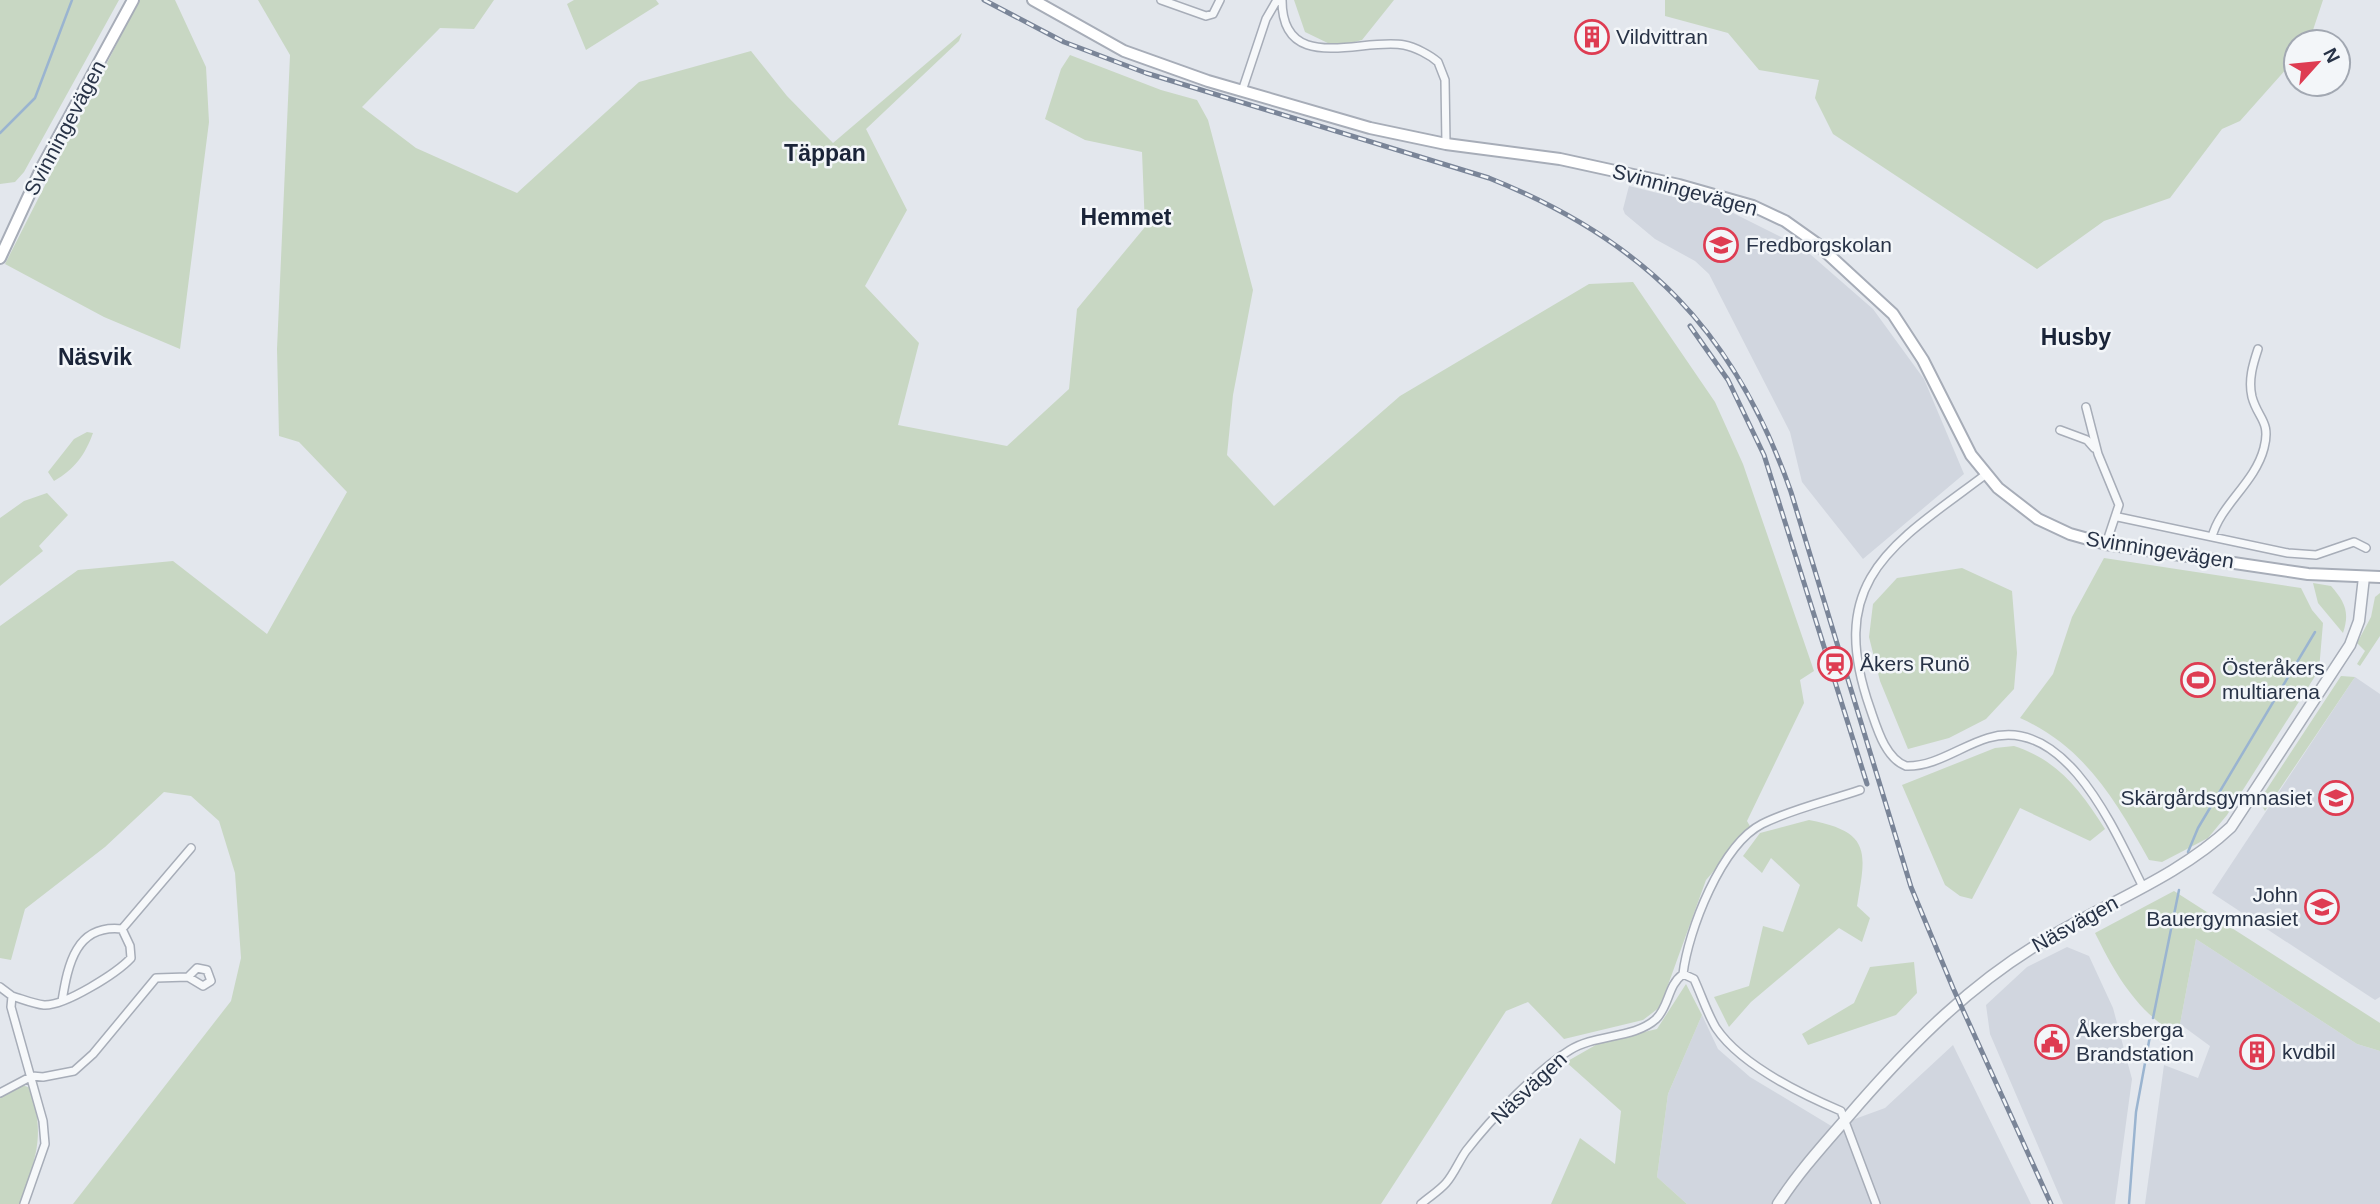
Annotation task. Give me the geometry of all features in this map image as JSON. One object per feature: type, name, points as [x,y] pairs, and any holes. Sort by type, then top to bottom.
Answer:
[{"type":"main road","name":"Svinningevägen","points":[[0,258],[42,167],[133,0]]},
{"type":"main road","name":"Svinningevägen","points":[[1033,0],[1124,51],[1370,128],[1446,144],[1560,159],[1626,173],[1728,198],[1785,221],[1834,258],[1893,314],[1923,359],[1964,445],[1986,475],[2011,500],[2038,519],[2070,534],[2106,544],[2308,574],[2380,577]]},
{"type":"street","points":[[1161,0],[1206,16],[1213,15],[1220,0]]},
{"type":"street","points":[[1242,90],[1266,19],[1277,0]]},
{"type":"street","points":[[1282,0],[1289,28],[1307,46],[1334,50],[1405,45],[1438,62],[1445,80],[1446,144]]},
{"type":"street","points":[[2211,537],[2215,526],[2255,472],[2264,447],[2267,426],[2251,394],[2251,370],[2258,349]]},
{"type":"street","points":[[2086,407],[2098,454],[2117,495],[2118,517],[2106,544]]},
{"type":"street","points":[[2060,430],[2087,440],[2098,454]]},
{"type":"street","points":[[1986,475],[1921,522],[1878,562],[1866,584],[1853,631],[1857,661],[1876,726],[1892,755],[1906,766],[1930,762],[2001,735],[2024,737],[2044,746],[2080,777],[2102,806],[2143,887]]},
{"type":"street","points":[[2118,517],[2304,555],[2324,553],[2354,542],[2366,548]]},
{"type":"street","name":"Näsvägen","points":[[1778,1204],[1796,1176],[1931,1025],[1981,984],[2043,941],[2143,887],[2205,849],[2240,816],[2350,645],[2359,621],[2364,578]]},
{"type":"street","points":[[1860,790],[1761,825],[1746,838],[1723,867],[1705,897],[1685,953],[1683,974],[1694,979],[1717,1029],[1751,1061],[1805,1096],[1842,1111],[1847,1118],[1850,1139],[1876,1204]]},
{"type":"street","points":[[122,929],[191,848]]},
{"type":"street","points":[[62,1001],[75,952],[90,933],[108,928],[122,929]]},
{"type":"street","points":[[0,987],[12,996],[45,1005],[62,1001],[108,977],[131,958],[130,946],[122,929]]},
{"type":"street","name":"Näsvägen","points":[[1421,1204],[1447,1182],[1465,1153],[1513,1100],[1570,1050],[1597,1037],[1636,1029],[1655,1020],[1664,1007],[1672,982],[1683,974]]},
{"type":"street","points":[[0,1093],[32,1076],[43,1077],[74,1071],[93,1054],[156,978],[188,977]]},
{"type":"street","points":[[12,996],[11,1007],[32,1076],[43,1121],[45,1144],[24,1204]]},
{"type":"shaded area","points":[[1629,186],[1727,210],[1803,248],[1873,309],[1924,379],[1964,474],[1863,559],[1802,482],[1790,432],[1709,274],[1695,261],[1655,239],[1625,214],[1623,209]]},
{"type":"shaded area","points":[[2355,677],[2380,694],[2380,997],[2375,1000],[2212,893]]},
{"type":"shaded area","points":[[2196,939],[2357,1044],[2380,1051],[2380,1204],[2145,1204],[2164,1065],[2198,1078],[2210,1046],[2180,1024]]},
{"type":"shaded area","points":[[2067,947],[2089,956],[2113,1008],[2132,1079],[2115,1204],[2063,1204],[1990,1034],[1986,1005],[2027,967]]},
{"type":"shaded area","points":[[1702,1015],[1718,1049],[1750,1077],[1833,1127],[1885,1108],[1953,1045],[2031,1204],[1687,1204],[1657,1177],[1668,1094]]},
{"type":"green space","points":[[0,0],[119,0],[24,172],[15,182],[0,184]]},
{"type":"green space","points":[[139,0],[175,0],[206,67],[209,122],[180,349],[104,317],[5,264]]},
{"type":"green space","points":[[258,0],[494,0],[474,29],[440,28],[362,107],[416,148],[517,193],[639,82],[751,51],[787,96],[833,143],[962,33],[959,41],[866,129],[907,210],[865,286],[919,343],[898,425],[1007,446],[1069,389],[1077,309],[1145,227],[1142,152],[1085,140],[1045,119],[1061,69],[1070,55],[1161,90],[1197,100],[1208,120],[1253,290],[1233,395],[1227,455],[1274,506],[1400,396],[1589,284],[1633,282],[1715,402],[1743,464],[1814,671],[1800,680],[1804,703],[1747,821],[1751,828],[1706,880],[1660,1007],[1643,1020],[1564,1039],[1528,1002],[1506,1011],[1381,1204],[73,1204],[231,1001],[241,958],[235,873],[219,821],[191,796],[164,792],[105,847],[25,909],[11,960],[0,958],[0,626],[78,570],[173,561],[267,634],[347,492],[299,442],[279,436],[277,349],[290,55]]},
{"type":"green space","points":[[574,0],[656,0],[659,4],[586,50],[567,4]]},
{"type":"green space","points":[[1294,0],[1394,0],[1362,40],[1336,47],[1305,32]]},
{"type":"green space","points":[[1665,0],[2323,0],[2314,28],[2282,28],[2282,74],[2240,121],[2222,129],[2170,198],[2104,221],[2037,269],[1833,134],[1815,98],[1819,80],[1759,70],[1728,33],[1665,16]]},
{"type":"green space","points":[[87,432],[93,433],[83,455],[68,472],[54,481],[48,472],[74,439]]},
{"type":"green space","points":[[47,493],[68,515],[39,546],[43,551],[0,586],[0,518],[24,501]]},
{"type":"green space","points":[[2104,558],[2301,588],[2312,610],[2323,623],[2319,670],[2227,815],[2208,838],[2162,862],[2149,860],[2111,797],[2081,760],[2043,730],[2020,718],[2053,674],[2072,617]]},
{"type":"green space","points":[[1962,568],[2012,591],[2017,653],[2014,689],[1986,719],[1949,738],[1908,749],[1880,681],[1869,637],[1873,604],[1897,578]]},
{"type":"green space","points":[[2313,583],[2331,586],[2340,597],[2346,613],[2343,633],[2318,603]]},
{"type":"green space","points":[[2380,593],[2380,636],[2360,666],[2357,664],[2365,651],[2357,643],[2371,617],[2375,597]]},
{"type":"green space","points":[[2341,676],[2355,677],[2265,811],[2259,801]]},
{"type":"green space","points":[[2014,746],[2030,752],[2067,778],[2105,829],[2090,841],[2020,808],[1972,899],[1960,896],[1945,885],[1902,785],[1995,748]]},
{"type":"green space","points":[[1809,820],[1844,831],[1854,838],[1860,847],[1862,871],[1857,906],[1870,918],[1862,942],[1839,928],[1751,1002],[1729,1027],[1714,997],[1749,986],[1763,926],[1783,932],[1800,885],[1771,858],[1762,873],[1743,856],[1760,833]]},
{"type":"green space","points":[[2174,891],[2380,1023],[2380,1051],[2357,1044],[2196,939],[2180,1024],[2162,1025],[2123,983],[2095,933]]},
{"type":"green space","points":[[1914,962],[1917,993],[1896,1015],[1808,1045],[1802,1034],[1854,1003],[1870,967]]},
{"type":"green space","points":[[1686,984],[1702,1015],[1668,1094],[1657,1177],[1687,1204],[1551,1204],[1580,1138],[1615,1164],[1621,1111],[1566,1062],[1601,1042],[1657,1029]]},
{"type":"green space","points":[[22,1085],[31,1088],[37,1121],[37,1147],[20,1204],[0,1204],[0,1098]]},
{"type":"waterway","points":[[0,133],[35,98],[72,0]]},
{"type":"waterway","points":[[2188,852],[2198,828],[2315,632]]},
{"type":"waterway","points":[[2153,1018],[2179,890]]},
{"type":"waterway","points":[[2129,1204],[2136,1112],[2150,1036]]},
{"type":"railway","points":[[984,0],[1064,42],[1146,73],[1489,178],[1545,203],[1595,231],[1639,263],[1678,299],[1712,339],[1742,384],[1768,435],[1791,492],[1911,887],[1953,988],[2051,1204]]},
{"type":"railway","points":[[1690,326],[1728,380],[1764,455],[1867,784]]},
{"type":"place","name":"Vildvittran","points":[[1592,37]]},
{"type":"place","name":"Fredborgskolan","points":[[1721,245]]},
{"type":"place","name":"Åkers Runö","points":[[1835,664]]},
{"type":"place","name":"Österåkers multiarena","points":[[2198,680]]},
{"type":"place","name":"Skärgårdsgymnasiet","points":[[2336,798]]},
{"type":"place","name":"John Bauergymnasiet","points":[[2322,907]]},
{"type":"place","name":"Åkersberga Brandstation","points":[[2052,1042]]},
{"type":"place","name":"kvdbil","points":[[2257,1052]]},
{"type":"district","name":"Täppan","points":[[825,153]]},
{"type":"district","name":"Hemmet","points":[[1126,217]]},
{"type":"district","name":"Husby","points":[[2076,337]]},
{"type":"district","name":"Näsvik","points":[[95,357]]}]
